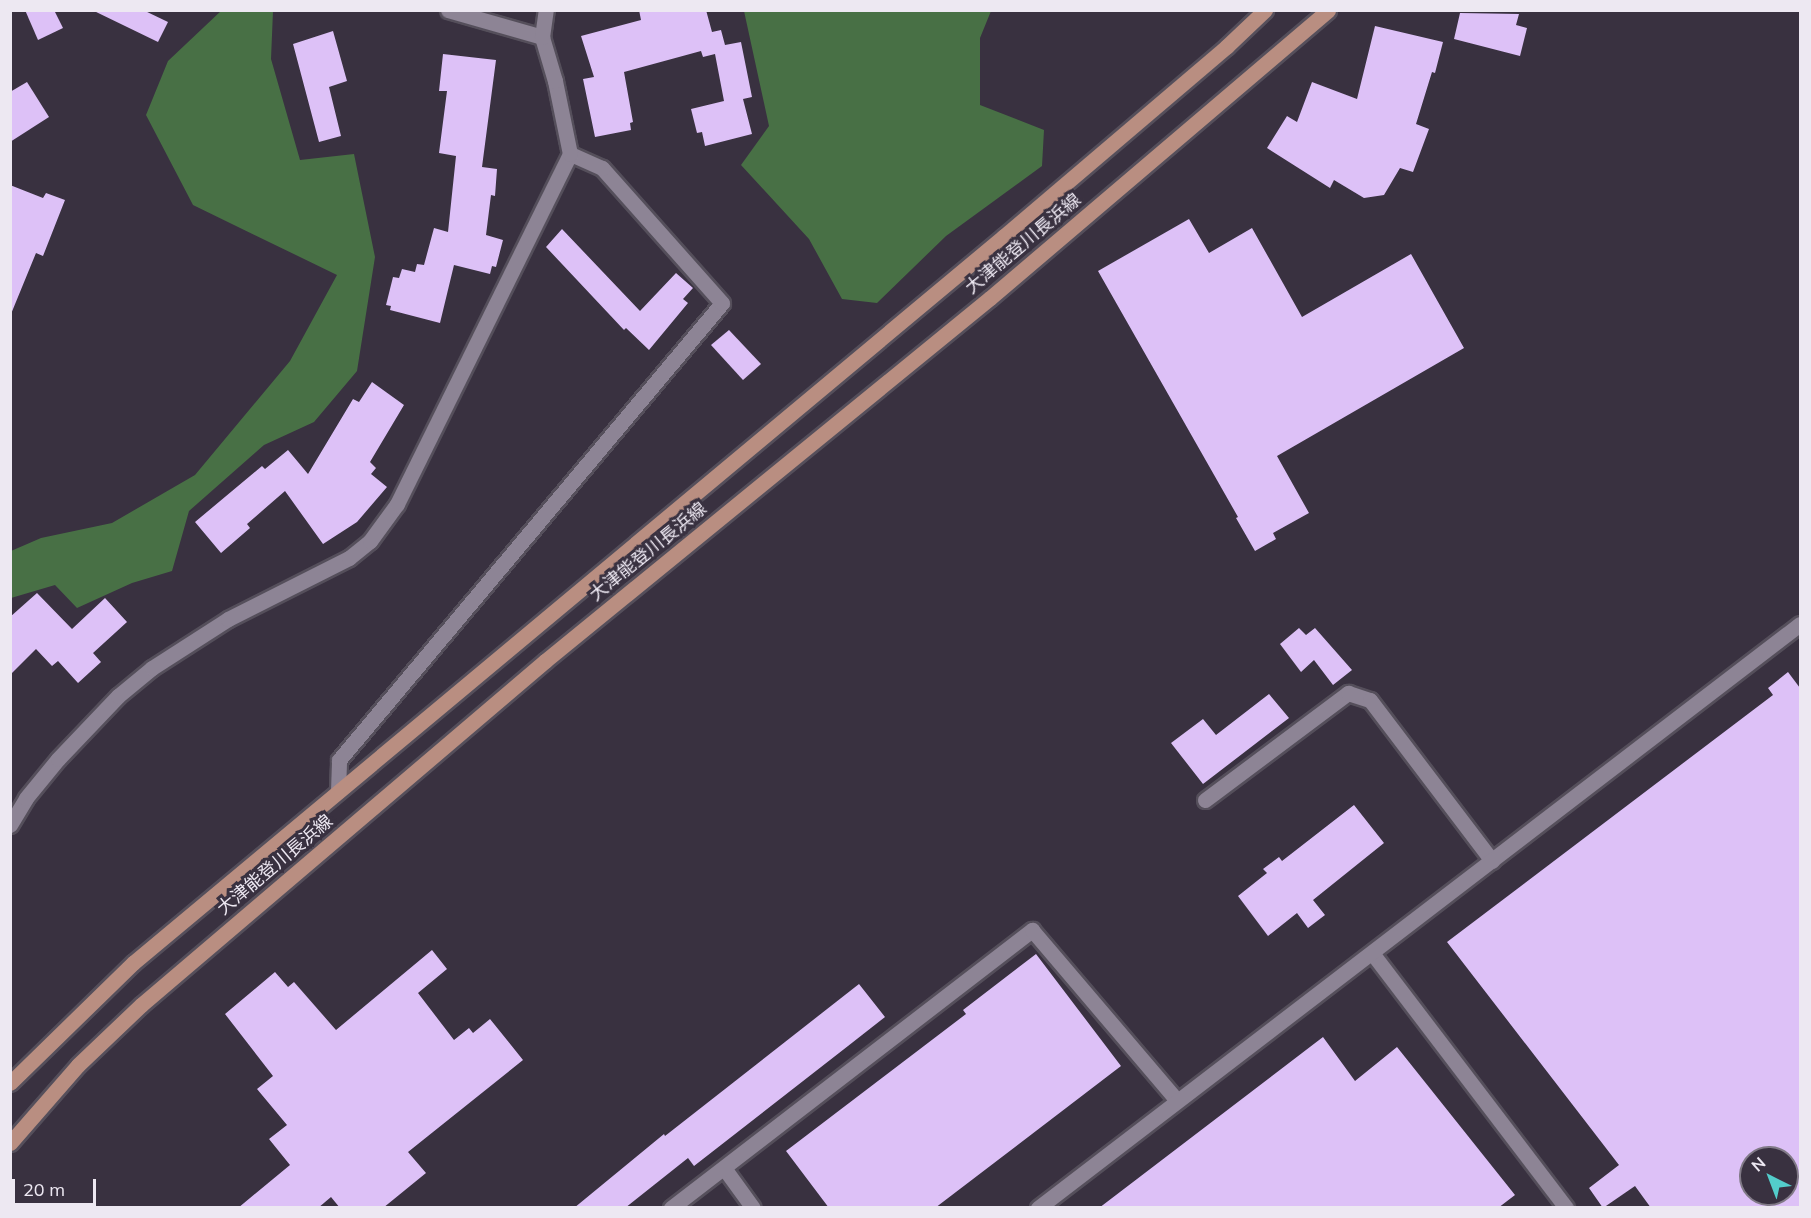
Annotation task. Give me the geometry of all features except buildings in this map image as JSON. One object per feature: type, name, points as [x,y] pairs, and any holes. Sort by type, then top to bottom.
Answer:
[{"type":"main road","name":"大津能登川長浜線","points":[[10,1083],[133,963],[1022,221],[1226,47],[1265,10]]},
{"type":"main road","name":"大津能登川長浜線","points":[[10,1143],[78,1065],[141,1005],[545,661],[990,298],[1328,10]]},
{"type":"street","points":[[448,10],[542,37]]},
{"type":"street","points":[[10,825],[26,798],[58,759],[118,696],[152,668],[238,614],[348,558],[370,541],[397,504],[570,154],[555,81],[542,37],[546,10]]},
{"type":"street","points":[[338,791],[339,760],[722,303],[602,168],[570,154]]},
{"type":"street","points":[[1038,1208],[1176,1099],[1372,953],[1800,624]]},
{"type":"street","points":[[1205,800],[1348,693],[1370,700],[1492,861]]},
{"type":"street","points":[[671,1208],[1032,930],[1176,1099]]},
{"type":"street","points":[[1372,953],[1566,1208]]},
{"type":"street","points":[[724,1168],[753,1208]]},
{"type":"green space","points":[[222,10],[273,11],[271,59],[300,160],[354,154],[375,257],[357,371],[314,422],[264,445],[189,511],[172,571],[132,583],[77,608],[55,585],[11,598],[11,551],[41,538],[112,523],[195,475],[290,361],[337,275],[193,205],[146,115],[168,61]]},
{"type":"green space","points":[[744,11],[991,11],[980,38],[980,105],[1044,130],[1042,166],[946,236],[877,303],[842,299],[809,239],[741,165],[769,126]]}]
